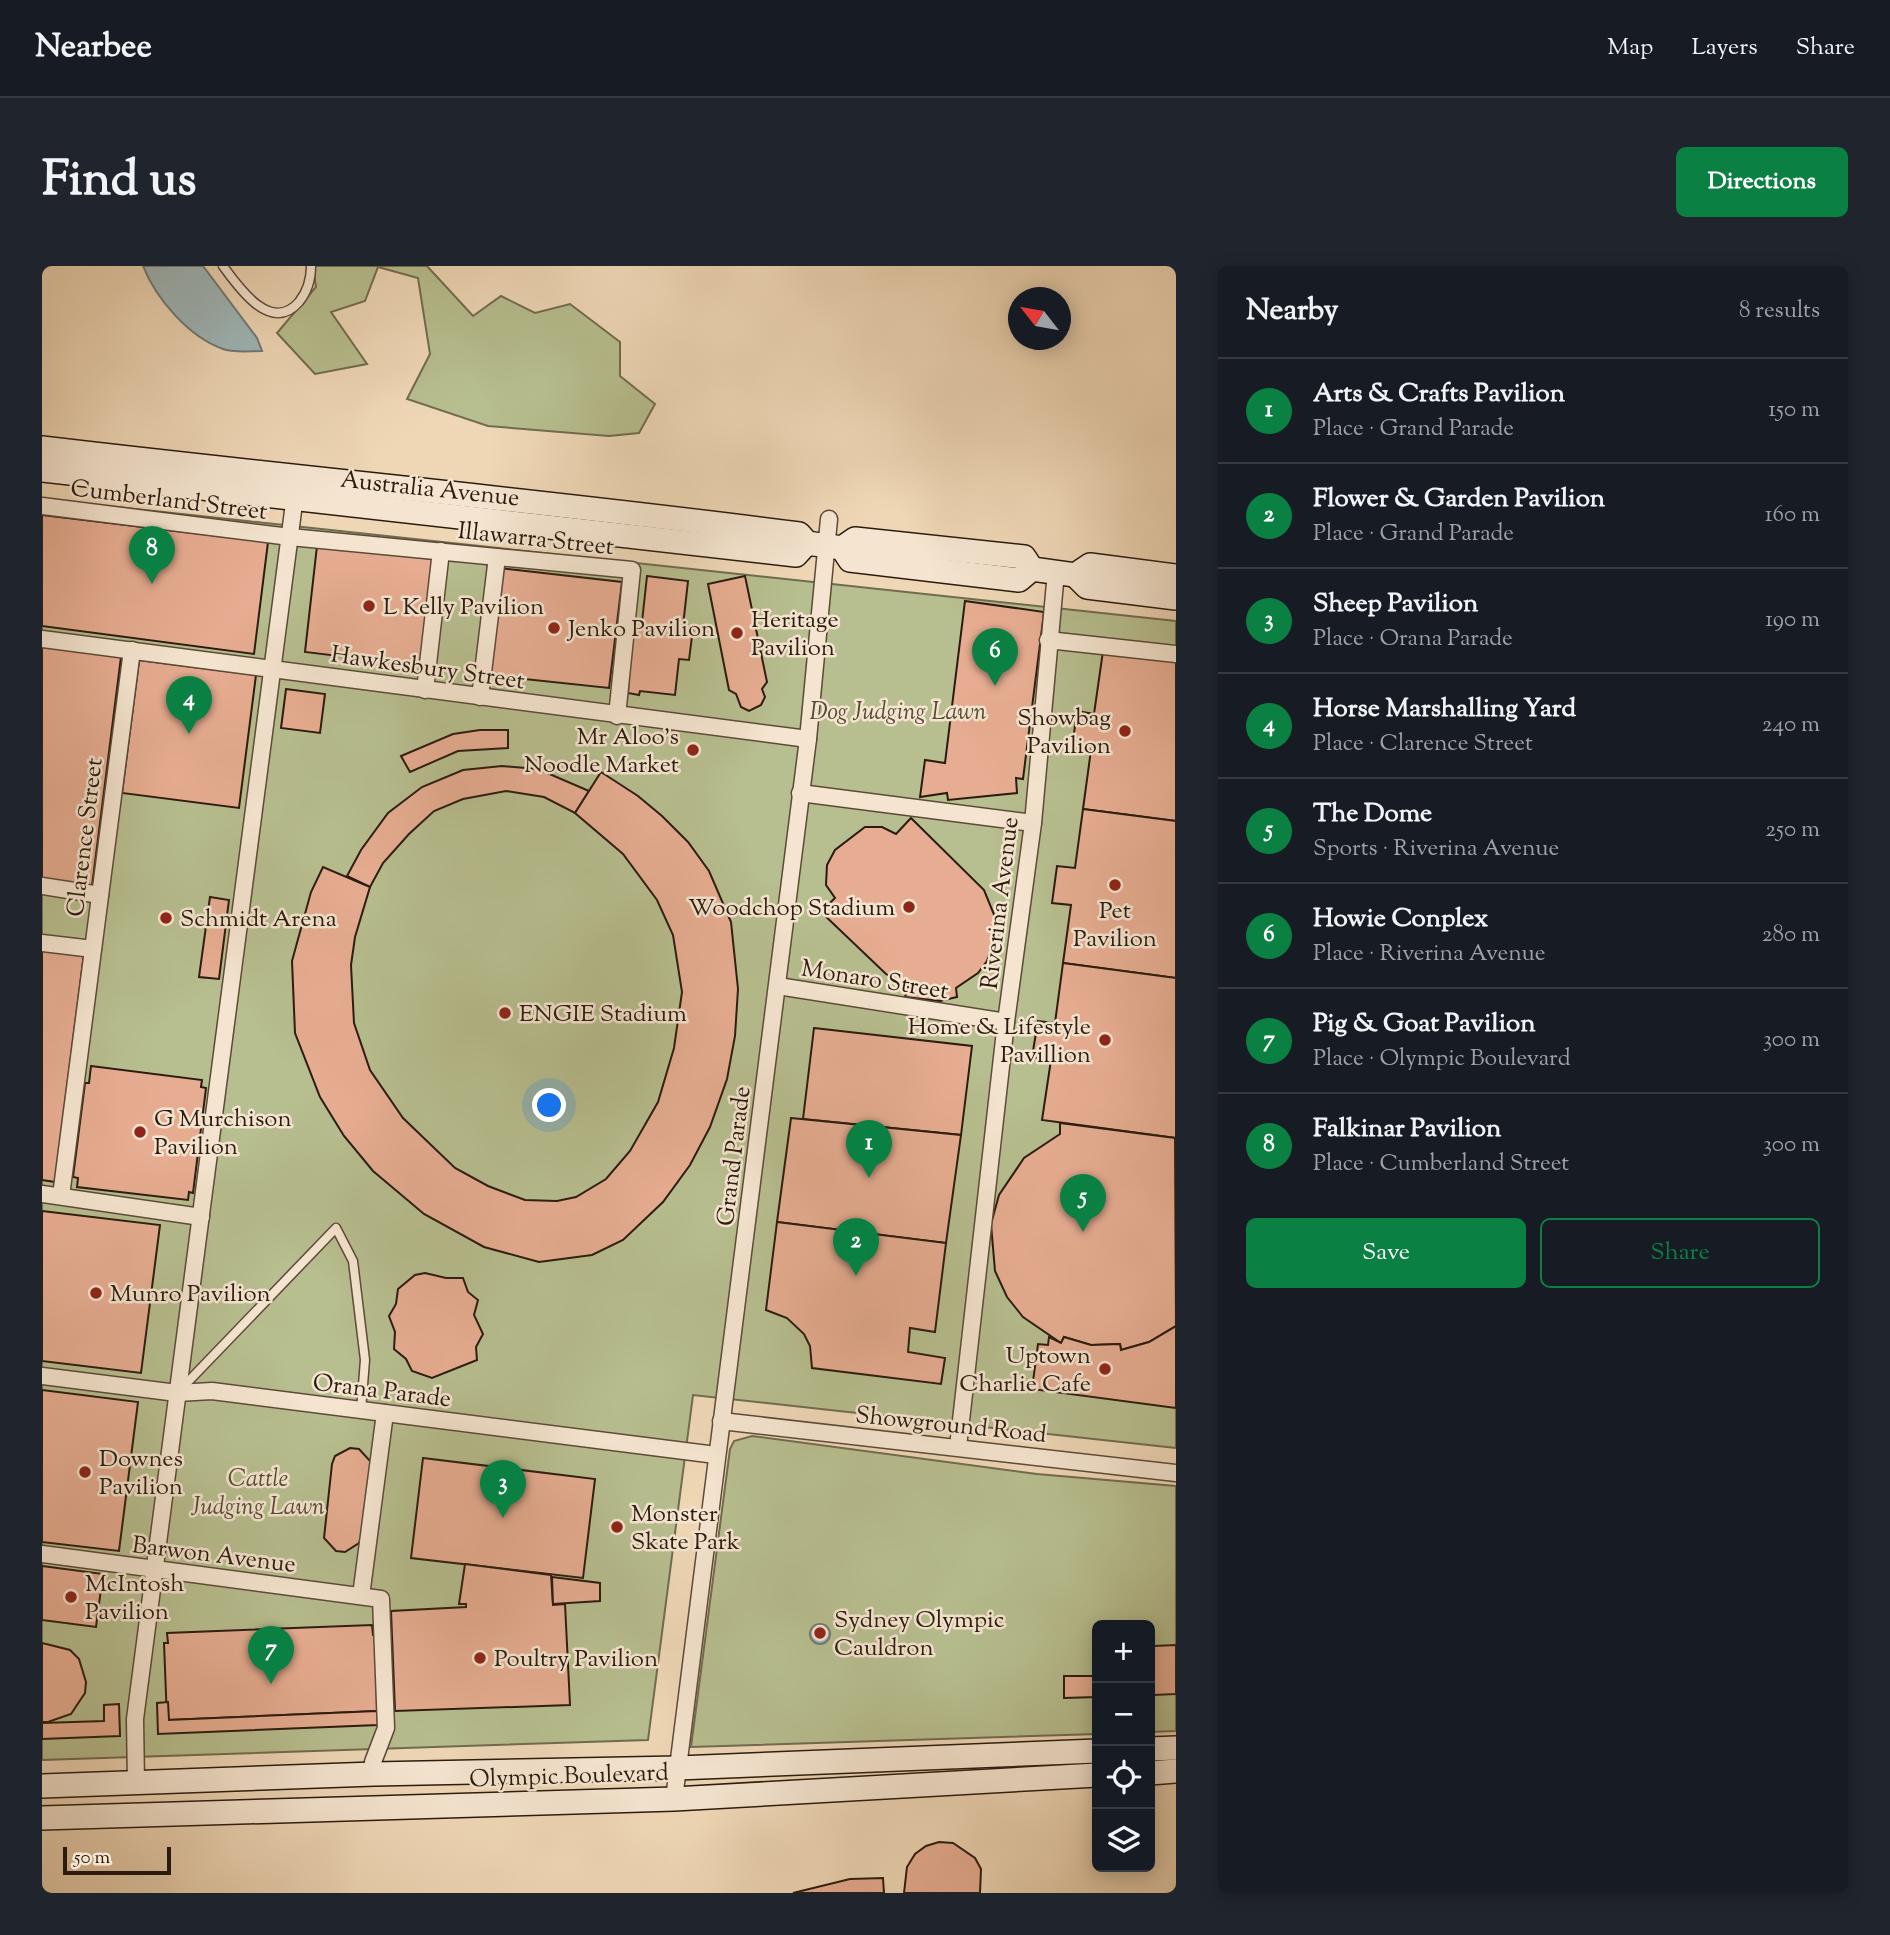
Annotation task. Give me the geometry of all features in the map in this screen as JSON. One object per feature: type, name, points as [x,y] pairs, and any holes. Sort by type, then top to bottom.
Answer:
[{"type":"street","name":"Australia Avenue","points":[[42,448],[296,489]]},
{"type":"street","name":"Australia Avenue","points":[[42,470],[706,522],[799,534],[825,546]]},
{"type":"street","points":[[136,1784],[135,1719],[157,1569],[177,1393],[296,489]]},
{"type":"street","name":"Cumberland Street","points":[[42,506],[291,531]]},
{"type":"street","name":"Grand Parade","points":[[674,1798],[808,739],[829,519]]},
{"type":"street","name":"Illawarra Street","points":[[291,531],[441,551],[632,570],[617,716]]},
{"type":"street","points":[[825,546],[855,538],[1024,558],[1031,569],[1065,573],[1090,565],[1176,576]]},
{"type":"street","points":[[425,690],[441,551]]},
{"type":"street","points":[[480,696],[497,557]]},
{"type":"street","points":[[1065,573],[1087,587],[1176,598]]},
{"type":"street","name":"Riverina Avenue","points":[[958,1447],[1006,1022],[1033,823],[1048,640],[1065,573]]},
{"type":"street","name":"Hawkesbury Street","points":[[42,639],[808,739]]},
{"type":"street","points":[[1048,640],[1176,654]]},
{"type":"street","name":"Clarence Street","points":[[61,1196],[132,650]]},
{"type":"street","points":[[800,793],[1033,823]]},
{"type":"street","points":[[42,886],[100,895]]},
{"type":"street","points":[[42,943],[93,949]]},
{"type":"street","name":"Monaro Street","points":[[778,986],[1006,1022]]},
{"type":"street","points":[[42,1194],[201,1217]]},
{"type":"street","name":"Orana Parade","points":[[42,1376],[177,1393],[212,1391],[716,1455]]},
{"type":"street","points":[[361,1596],[385,1413]]},
{"type":"street","name":"Showground Road","points":[[721,1421],[1176,1473]]},
{"type":"street","name":"Barwon Avenue","points":[[42,1554],[381,1599],[386,1728],[373,1762],[373,1774]]},
{"type":"street","points":[[1155,1749],[1176,1748]]},
{"type":"street","name":"Olympic Boulevard","points":[[42,1786],[373,1774],[678,1768],[1092,1751]]},
{"type":"street","points":[[1155,1773],[1176,1771]]},
{"type":"street","name":"Olympic Boulevard","points":[[42,1818],[674,1798],[1092,1775]]},
{"type":"street","points":[[255,1778],[265,1785],[268,1794],[255,1811]]},
{"type":"street","points":[[231,1812],[222,1803],[219,1792],[225,1782],[232,1779]]},
{"type":"lane","points":[[223,266],[261,309],[273,313],[288,312],[299,302],[307,288],[310,266]]},
{"type":"lane","points":[[177,1393],[336,1228],[353,1261],[365,1360],[360,1410]]},
{"type":"green space","points":[[313,266],[427,266],[473,316],[501,296],[535,313],[570,304],[620,342],[620,376],[655,404],[639,433],[609,436],[488,426],[407,399],[430,354],[418,278],[378,267],[365,301],[331,312],[367,364],[315,374],[277,333],[316,287]]},
{"type":"green space","points":[[42,499],[1176,621],[1176,1448],[693,1395],[648,1740],[42,1760]]},
{"type":"green space","points":[[752,1436],[1037,1474],[1176,1486],[1176,1731],[1155,1732],[1155,1620],[1092,1620],[1092,1734],[691,1747],[730,1449],[734,1441]]},
{"type":"water","points":[[143,266],[203,266],[257,338],[262,351],[227,350],[198,336],[165,304]]},
{"type":"water","name":"Sydney Olympic Cauldron","points":[[816,1624],[824,1624],[830,1634],[824,1644],[816,1644],[810,1638],[810,1630]]},
{"type":"building","points":[[42,515],[268,542],[254,654],[42,626]]},
{"type":"building","name":"L Kelly Pavilion","points":[[317,546],[433,559],[421,666],[305,652]]},
{"type":"building","name":"Jenko Pavilion","points":[[499,568],[622,582],[609,688],[487,675]]},
{"type":"building","points":[[647,576],[688,581],[683,626],[693,628],[689,660],[679,659],[675,695],[640,691],[639,695],[628,693],[632,620],[642,622]]},
{"type":"building","name":"Heritage Pavilion","points":[[745,576],[767,682],[762,689],[765,697],[761,705],[749,711],[741,707],[736,694],[729,690],[708,584]]},
{"type":"building","points":[[965,601],[1044,612],[1023,779],[1016,778],[1017,793],[948,800],[947,793],[920,797],[925,760],[945,763]]},
{"type":"building","points":[[42,644],[121,657],[92,886],[42,883]]},
{"type":"building","name":"Showbag Pavilion","points":[[1103,651],[1176,660],[1176,821],[1083,809],[1091,750],[1072,748],[1077,711],[1094,714]]},
{"type":"building","points":[[139,660],[256,675],[239,808],[122,793]]},
{"type":"building","points":[[286,689],[325,694],[320,733],[281,728]]},
{"type":"building","points":[[508,730],[508,748],[458,751],[410,772],[401,756],[453,734]]},
{"type":"building","points":[[502,766],[538,769],[589,791],[575,813],[544,797],[506,791],[463,799],[434,811],[409,834],[383,863],[370,887],[347,876],[361,850],[388,813],[422,787],[463,770]]},
{"type":"building","points":[[601,772],[638,796],[662,816],[688,842],[709,871],[731,922],[738,989],[735,1036],[727,1079],[710,1127],[690,1165],[663,1202],[623,1240],[592,1255],[539,1262],[484,1247],[424,1214],[373,1171],[344,1136],[320,1097],[295,1033],[292,961],[311,892],[323,867],[370,887],[355,937],[351,965],[354,1023],[370,1070],[403,1118],[455,1168],[488,1186],[525,1200],[557,1201],[576,1197],[606,1179],[630,1151],[658,1102],[674,1048],[682,992],[673,935],[657,900],[623,854],[575,813]]},
{"type":"building","name":"Pet Pavilion","points":[[1083,809],[1176,821],[1176,978],[1063,963],[1071,905],[1052,903],[1057,866],[1075,868]]},
{"type":"building","name":"Woodchop Stadium","points":[[911,818],[984,890],[995,917],[996,932],[987,961],[978,973],[956,988],[957,997],[940,1001],[905,997],[908,987],[886,974],[821,912],[835,898],[826,885],[827,865],[835,850],[865,827],[882,827],[896,834]]},
{"type":"building","points":[[210,897],[229,900],[219,979],[199,977]]},
{"type":"building","points":[[42,949],[84,954],[55,1182],[42,1180]]},
{"type":"building","name":"Home & Lifestyle Pavillion","points":[[1063,963],[1176,978],[1176,1138],[1042,1120],[1051,1060],[1032,1057],[1038,1021],[1055,1023]]},
{"type":"building","points":[[814,1028],[972,1046],[961,1135],[803,1119]]},
{"type":"building","name":"G Murchison Pavilion","points":[[91,1066],[202,1080],[201,1087],[206,1088],[193,1193],[189,1192],[188,1200],[77,1187],[78,1178],[73,1177],[85,1083],[89,1083]]},
{"type":"building","points":[[791,1118],[961,1135],[946,1243],[777,1222]]},
{"type":"building","points":[[1060,1123],[1175,1138],[1176,1326],[1149,1342],[1121,1350],[1120,1344],[1091,1345],[1064,1337],[1061,1343],[1023,1317],[1007,1297],[995,1271],[991,1224],[999,1195],[1024,1158],[1060,1134]]},
{"type":"building","name":"Munro Pavilion","points":[[42,1211],[160,1225],[141,1373],[42,1361]]},
{"type":"building","points":[[777,1222],[946,1243],[935,1332],[910,1328],[908,1352],[945,1358],[941,1384],[812,1368],[810,1346],[804,1334],[787,1318],[766,1310]]},
{"type":"building","points":[[425,1273],[446,1278],[463,1278],[468,1292],[478,1300],[474,1315],[483,1334],[476,1347],[477,1360],[432,1378],[412,1371],[406,1359],[394,1349],[395,1332],[389,1316],[396,1304],[398,1289],[415,1275]]},
{"type":"building","name":"Uptown Charlie Cafe","points":[[1176,1326],[1176,1408],[1032,1389],[1038,1344],[1048,1345],[1049,1337],[1061,1343],[1064,1337],[1091,1345],[1120,1344],[1121,1350],[1149,1342]]},
{"type":"building","name":"Downes Pavilion","points":[[42,1390],[138,1402],[119,1551],[42,1542]]},
{"type":"building","points":[[350,1448],[359,1449],[371,1462],[362,1535],[359,1543],[345,1552],[336,1551],[324,1538],[332,1464],[335,1456]]},
{"type":"building","points":[[423,1458],[595,1479],[583,1578],[411,1558]]},
{"type":"building","name":"Poultry Pavilion","points":[[465,1564],[551,1575],[553,1605],[565,1604],[570,1705],[395,1711],[391,1611],[466,1607],[466,1604],[459,1604]]},
{"type":"building","name":"McIntosh Pavilion","points":[[42,1566],[103,1574],[96,1627],[42,1620]]},
{"type":"building","points":[[552,1577],[600,1583],[600,1601],[553,1604]]},
{"type":"building","points":[[372,1625],[373,1635],[376,1635],[377,1711],[167,1720],[164,1643],[168,1643],[167,1633]]},
{"type":"building","points":[[42,1643],[70,1650],[79,1659],[86,1682],[85,1693],[71,1714],[48,1722],[42,1722]]},
{"type":"building","points":[[1176,1645],[1176,1694],[1155,1695],[1155,1646]]},
{"type":"building","points":[[1064,1676],[1092,1676],[1092,1697],[1064,1698]]},
{"type":"building","points":[[168,1702],[169,1720],[377,1711],[378,1725],[158,1734],[157,1703]]},
{"type":"building","points":[[119,1704],[120,1736],[42,1739],[42,1723],[104,1721],[104,1705]]},
{"type":"building","points":[[939,1842],[953,1843],[975,1858],[981,1869],[980,1893],[904,1893],[907,1867],[915,1854],[926,1846]]},
{"type":"building","points":[[883,1878],[884,1893],[793,1893],[850,1879]]},
{"type":"place","name":"Falkinar Pavilion","points":[[152,584]]},
{"type":"place","name":"L Kelly Pavilion","points":[[369,606]]},
{"type":"place","name":"Jenko Pavilion","points":[[554,628]]},
{"type":"place","name":"Heritage Pavilion","points":[[737,633]]},
{"type":"place","name":"Howie Conplex","points":[[995,686]]},
{"type":"place","name":"Showbag Pavilion","points":[[1125,731]]},
{"type":"place","name":"Horse Marshalling Yard","points":[[189,734]]},
{"type":"place","name":"Mr Aloo's Noodle Market","points":[[693,750]]},
{"type":"place","name":"Pet Pavilion","points":[[1115,885]]},
{"type":"place","name":"Woodchop Stadium","points":[[909,907]]},
{"type":"place","name":"Schmidt Arena","points":[[166,918]]},
{"type":"place","name":"ENGIE Stadium","points":[[505,1013]]},
{"type":"place","name":"Home & Lifestyle Pavillion","points":[[1105,1040]]},
{"type":"place","name":"G Murchison Pavilion","points":[[140,1132]]},
{"type":"place","name":"Arts & Crafts Pavilion","points":[[869,1178]]},
{"type":"place","name":"The Dome","points":[[1083,1232]]},
{"type":"place","name":"Flower & Garden Pavilion","points":[[856,1276]]},
{"type":"place","name":"Munro Pavilion","points":[[96,1293]]},
{"type":"place","name":"Uptown Charlie Cafe","points":[[1105,1369]]},
{"type":"place","name":"Downes Pavilion","points":[[85,1472]]},
{"type":"place","name":"Sheep Pavilion","points":[[503,1518]]},
{"type":"place","name":"Monster Skate Park","points":[[617,1527]]},
{"type":"place","name":"McIntosh Pavilion","points":[[71,1597]]},
{"type":"place","name":"Sydney Olympic Cauldron","points":[[820,1633]]},
{"type":"place","name":"Poultry Pavilion","points":[[480,1658]]},
{"type":"place","name":"Pig & Goat Pavilion","points":[[271,1684]]},
{"type":"park label","name":"Dog Judging Lawn","points":[[898,711]]},
{"type":"park label","name":"Cattle Judging Lawn","points":[[258,1492]]}]
